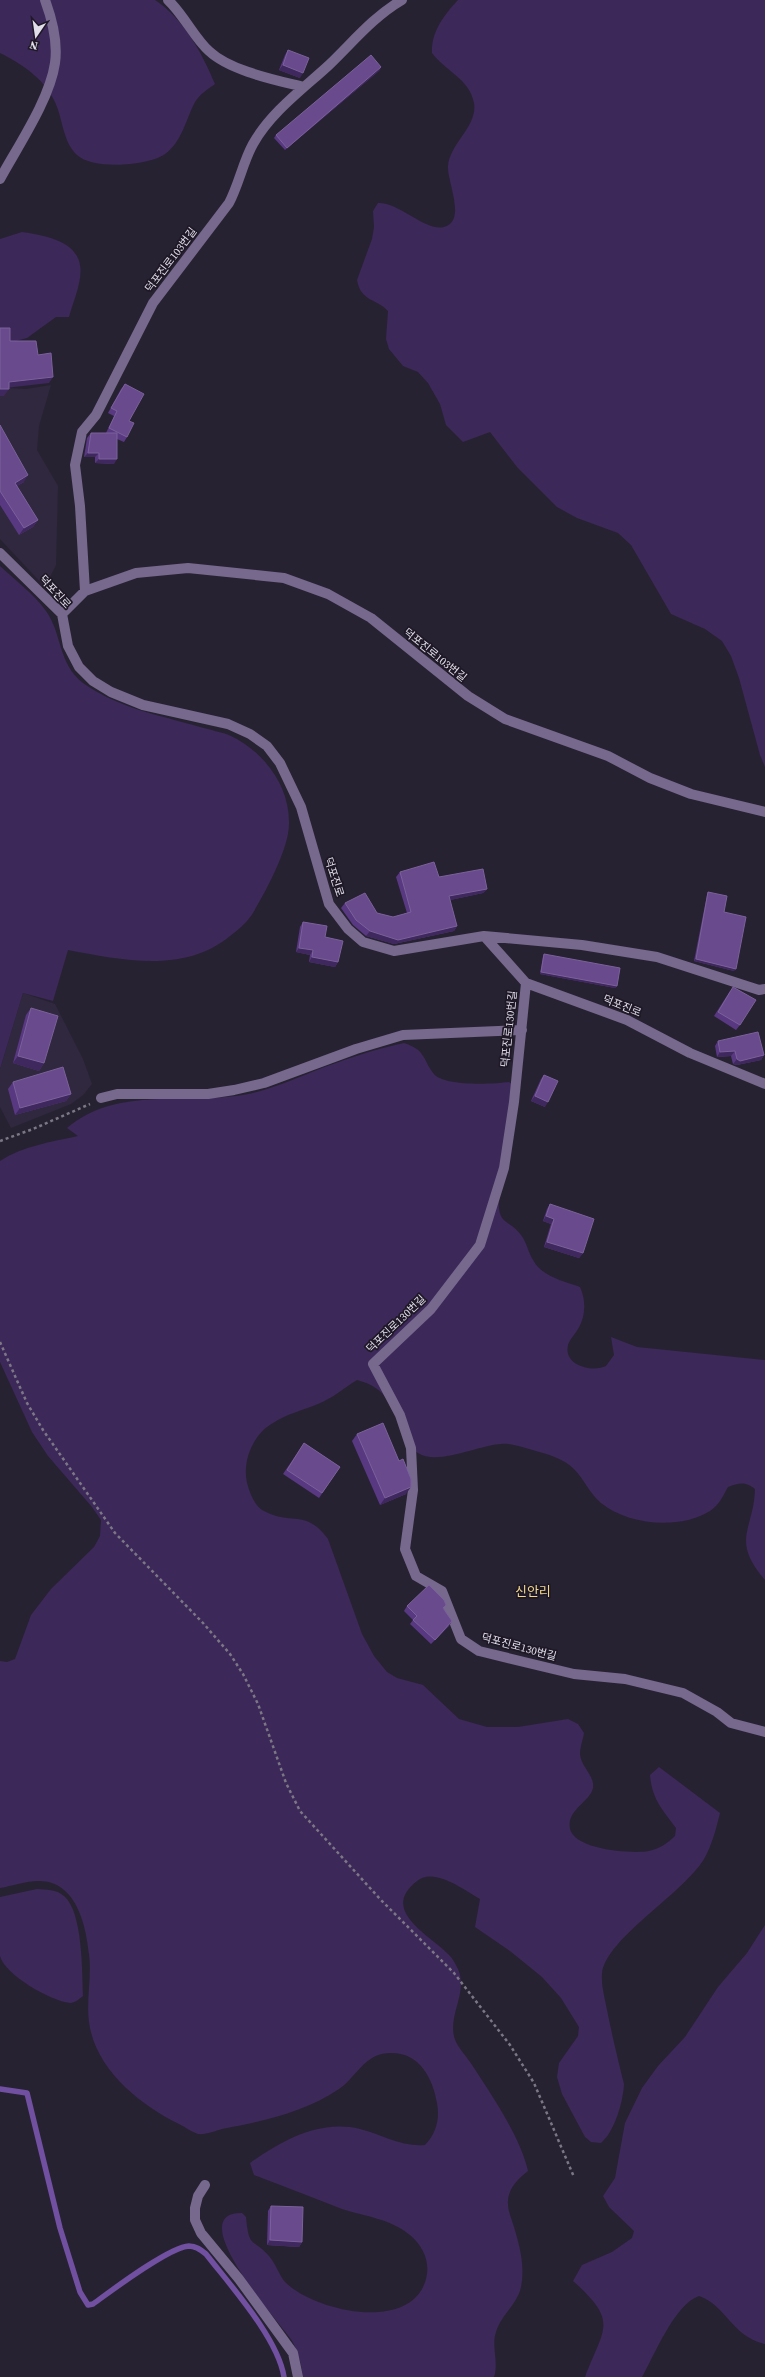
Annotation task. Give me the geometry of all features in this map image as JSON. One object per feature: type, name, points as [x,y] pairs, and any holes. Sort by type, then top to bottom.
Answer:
[{"type":"street","points":[[0,179],[51,81],[56,62],[53,20],[45,0]]},
{"type":"street","points":[[168,0],[208,51],[232,65],[275,80],[304,87]]},
{"type":"street","name":"덕포진로103번길","points":[[85,591],[76,465],[82,432],[96,415],[112,387],[153,303],[229,203],[257,138],[304,87],[332,62],[376,18],[402,0]]},
{"type":"street","name":"덕포진로","points":[[0,553],[62,614],[68,646],[79,667],[93,681],[111,692],[143,705],[228,724],[250,734],[267,746],[280,763],[301,807],[329,904],[348,929],[363,942],[394,951],[484,936],[526,983],[627,1020],[690,1053],[765,1084]]},
{"type":"street","name":"덕포진로103번길","points":[[62,614],[85,591],[136,573],[188,568],[284,578],[328,594],[371,618],[468,696],[504,719],[608,756],[650,778],[691,794],[765,812]]},
{"type":"street","points":[[484,936],[582,945],[657,957],[758,990],[765,989]]},
{"type":"street","name":"덕포진로130번길","points":[[526,983],[514,1102],[504,1168],[480,1245],[431,1309],[373,1364],[400,1415],[411,1448],[413,1490],[405,1549],[416,1576],[442,1591],[461,1639],[479,1651],[574,1674],[625,1678],[683,1693],[717,1712],[731,1723],[765,1732]]},
{"type":"street","points":[[101,1098],[117,1094],[208,1094],[234,1090],[264,1083],[356,1049],[403,1036],[522,1030]]},
{"type":"street","points":[[205,2185],[198,2196],[195,2208],[195,2220],[201,2233],[239,2279],[293,2353],[298,2377]]},
{"type":"path","points":[[0,1141],[65,1116],[101,1098]]},
{"type":"path","points":[[0,1342],[35,1417],[111,1528],[135,1555],[203,1623],[230,1654],[247,1681],[258,1704],[286,1783],[300,1811],[375,1893],[454,1973],[510,2045],[534,2083],[574,2177]]},
{"type":"shaded area","points":[[0,0],[155,0],[175,17],[191,38],[204,60],[215,84],[197,99],[180,137],[165,154],[157,158],[134,164],[121,165],[95,163],[85,160],[77,155],[68,143],[57,107],[44,84],[24,67],[0,53]]},
{"type":"shaded area","points":[[458,0],[765,0],[765,767],[760,755],[739,678],[731,656],[722,641],[705,629],[671,614],[631,545],[618,533],[577,518],[557,507],[517,467],[490,432],[463,442],[446,425],[440,404],[428,383],[418,372],[403,366],[389,349],[386,339],[388,311],[365,296],[359,287],[357,280],[372,239],[374,227],[373,211],[378,203],[395,207],[429,225],[437,227],[444,227],[451,223],[454,217],[454,200],[448,173],[448,166],[453,150],[472,119],[474,103],[472,95],[462,81],[432,53],[432,45],[439,24]]},
{"type":"shaded area","points":[[22,232],[48,237],[65,244],[77,257],[81,271],[69,317],[56,317],[27,338],[8,343],[0,331],[0,239]]},
{"type":"shaded area","points":[[0,331],[8,388],[26,389],[51,385],[39,426],[37,450],[58,486],[56,565],[45,587],[0,539]]},
{"type":"shaded area","points":[[0,566],[30,593],[46,611],[55,629],[69,667],[83,683],[96,692],[125,705],[224,733],[243,743],[264,761],[280,784],[285,796],[289,824],[285,846],[275,872],[251,916],[239,929],[212,948],[193,956],[173,960],[131,960],[68,950],[53,1001],[23,993],[0,1069]]},
{"type":"shaded area","points":[[23,993],[55,1004],[83,1059],[92,1084],[83,1095],[71,1104],[11,1128],[0,1107],[0,1069]]},
{"type":"shaded area","points":[[404,1043],[420,1051],[433,1073],[447,1081],[469,1084],[509,1082],[517,1088],[499,1199],[500,1213],[502,1218],[521,1235],[533,1260],[542,1271],[554,1278],[580,1287],[584,1303],[583,1319],[568,1345],[570,1358],[574,1362],[587,1368],[600,1368],[606,1366],[614,1355],[611,1337],[637,1347],[765,1360],[765,1580],[754,1566],[746,1544],[746,1534],[754,1503],[755,1489],[745,1484],[728,1487],[716,1506],[698,1517],[669,1523],[639,1520],[625,1516],[601,1503],[578,1473],[566,1463],[556,1458],[518,1446],[510,1444],[492,1445],[458,1454],[436,1457],[418,1453],[410,1445],[388,1400],[383,1394],[376,1388],[357,1380],[323,1402],[278,1420],[266,1428],[255,1441],[246,1466],[247,1483],[253,1499],[264,1511],[282,1517],[305,1520],[320,1530],[328,1539],[362,1634],[374,1656],[387,1672],[397,1678],[423,1685],[459,1719],[487,1727],[518,1727],[568,1719],[578,1724],[584,1733],[580,1752],[581,1759],[592,1779],[593,1788],[588,1798],[571,1817],[570,1829],[574,1836],[582,1842],[593,1846],[630,1852],[653,1850],[669,1841],[675,1836],[676,1828],[658,1803],[651,1783],[650,1775],[659,1767],[720,1813],[709,1848],[704,1859],[694,1873],[630,1931],[616,1946],[606,1960],[602,1974],[603,1987],[624,2084],[622,2099],[614,2124],[606,2138],[601,2143],[591,2142],[585,2137],[562,2094],[557,2077],[559,2063],[578,2036],[579,2027],[561,1998],[542,1977],[510,1951],[475,1927],[480,1899],[449,1881],[432,1877],[424,1877],[417,1881],[406,1892],[403,1903],[406,1913],[412,1922],[450,1956],[458,1969],[461,1978],[461,1988],[453,2024],[453,2033],[456,2042],[504,2116],[519,2145],[528,2171],[511,2189],[508,2199],[509,2213],[521,2257],[521,2287],[516,2299],[501,2320],[496,2332],[494,2343],[496,2366],[494,2377],[303,2377],[299,2357],[291,2339],[255,2293],[228,2249],[222,2230],[226,2218],[242,2213],[246,2217],[248,2234],[250,2238],[274,2262],[285,2282],[300,2293],[319,2302],[341,2309],[364,2312],[386,2311],[405,2305],[420,2293],[427,2274],[426,2258],[418,2243],[410,2235],[394,2225],[342,2209],[254,2175],[250,2163],[288,2140],[302,2134],[330,2127],[360,2129],[408,2144],[425,2145],[432,2136],[437,2121],[438,2109],[435,2094],[424,2069],[417,2062],[402,2054],[384,2054],[367,2061],[343,2086],[312,2104],[282,2115],[210,2133],[198,2134],[193,2132],[149,2107],[135,2096],[110,2070],[100,2055],[93,2039],[88,2014],[90,1963],[88,1942],[82,1918],[77,1906],[70,1896],[62,1888],[51,1883],[38,1881],[0,1888],[0,1661],[7,1662],[15,1659],[31,1615],[51,1589],[94,1547],[100,1536],[101,1520],[92,1507],[48,1456],[32,1432],[0,1362],[0,1161],[28,1148],[78,1136],[67,1128],[85,1115],[105,1107],[126,1102],[148,1100],[214,1098],[246,1095],[274,1087],[357,1056]]},
{"type":"shaded area","points":[[37,1889],[51,1890],[64,1896],[75,1915],[82,1958],[83,1996],[77,2001],[70,2003],[62,2001],[30,1986],[10,1971],[0,1956],[0,1897]]},
{"type":"shaded area","points":[[765,1925],[765,2344],[744,2335],[716,2307],[699,2296],[690,2301],[674,2319],[659,2343],[642,2377],[585,2377],[602,2335],[602,2316],[597,2306],[588,2295],[573,2281],[582,2265],[612,2252],[632,2238],[634,2231],[609,2207],[603,2196],[615,2178],[625,2123],[642,2088],[658,2066],[685,2037],[718,1987],[747,1953]]},
{"type":"building","points":[[288,50],[309,58],[303,73],[283,65]]},
{"type":"building","points":[[371,55],[381,67],[287,148],[276,135]]},
{"type":"building","points":[[0,328],[10,328],[10,341],[36,341],[38,355],[51,353],[53,377],[9,382],[9,389],[0,389]]},
{"type":"building","points":[[125,384],[144,394],[129,421],[134,423],[127,437],[109,428],[117,411],[111,408]]},
{"type":"building","points":[[0,425],[28,475],[15,483],[38,520],[24,528],[0,491]]},
{"type":"building","points":[[91,433],[117,433],[117,459],[99,459],[99,453],[88,453]]},
{"type":"building","points":[[434,862],[439,877],[483,869],[487,889],[449,896],[457,926],[398,940],[370,931],[356,920],[345,903],[365,893],[377,913],[393,917],[411,912],[400,872]]},
{"type":"building","points":[[708,892],[727,896],[724,912],[746,917],[736,969],[696,959]]},
{"type":"building","points":[[303,922],[327,926],[325,937],[343,941],[338,962],[312,957],[313,950],[299,948]]},
{"type":"building","points":[[544,954],[620,968],[617,986],[541,972]]},
{"type":"building","points":[[733,987],[756,1000],[740,1025],[718,1012]]},
{"type":"building","points":[[31,1008],[58,1016],[44,1063],[18,1056]]},
{"type":"building","points":[[758,1032],[764,1055],[740,1061],[737,1059],[735,1051],[720,1052],[718,1041]]},
{"type":"building","points":[[63,1067],[71,1094],[20,1108],[13,1082]]},
{"type":"building","points":[[544,1075],[558,1081],[548,1102],[535,1096]]},
{"type":"building","points":[[550,1204],[594,1219],[583,1253],[547,1242],[554,1219],[546,1216]]},
{"type":"building","points":[[383,1423],[399,1461],[403,1459],[411,1479],[411,1487],[385,1498],[357,1434]]},
{"type":"building","points":[[304,1443],[340,1467],[322,1493],[287,1470]]},
{"type":"building","points":[[429,1585],[444,1600],[446,1605],[443,1608],[452,1621],[435,1640],[413,1620],[417,1616],[407,1606]]},
{"type":"building","points":[[271,2206],[303,2207],[302,2242],[270,2240]]},
{"type":"waterway","points":[[0,2089],[27,2093],[60,2228],[80,2292],[88,2305],[93,2304],[140,2270],[168,2254],[180,2248],[189,2246],[196,2247],[206,2254],[252,2312],[273,2346],[280,2362],[284,2377]]},
{"type":"district","name":"신안리","points":[[533,1591]]}]
